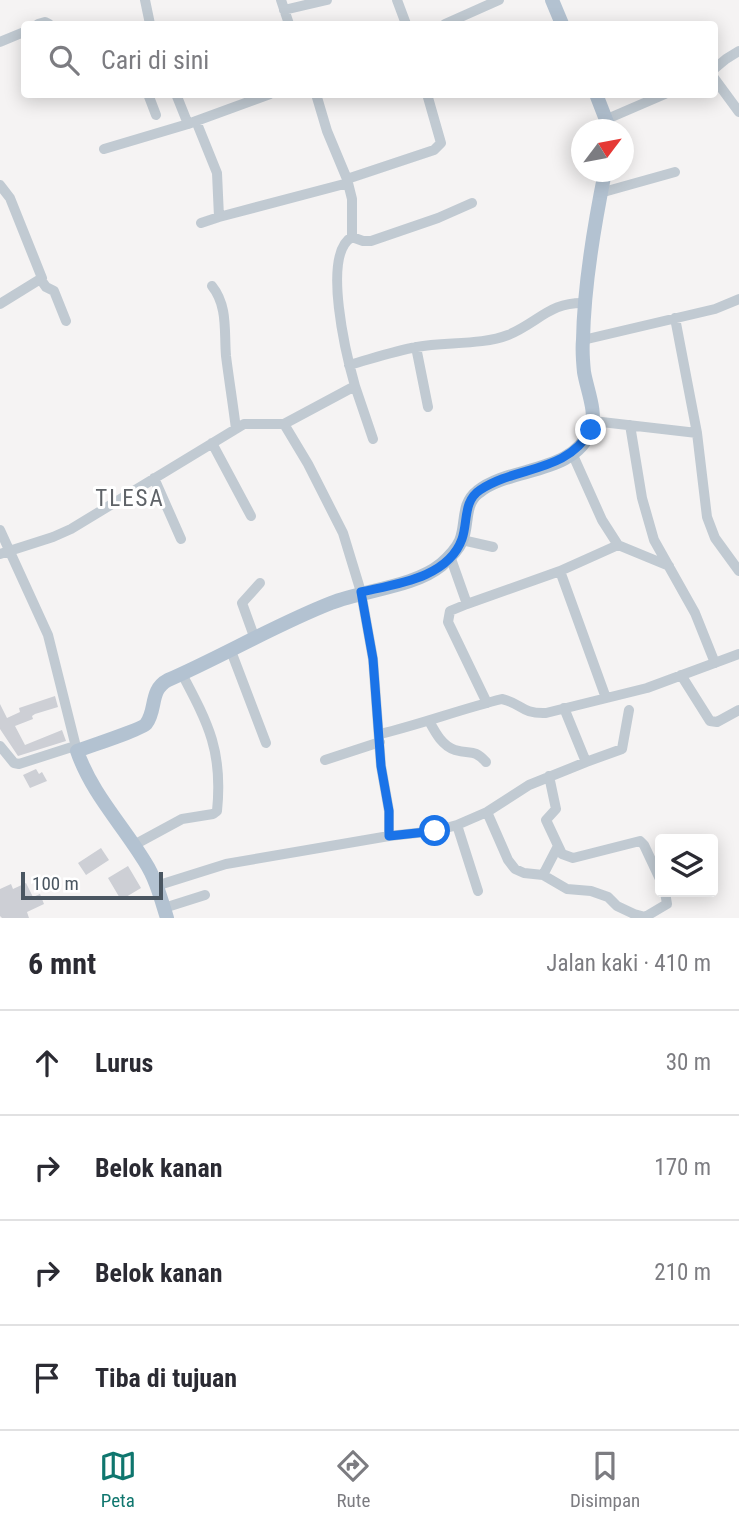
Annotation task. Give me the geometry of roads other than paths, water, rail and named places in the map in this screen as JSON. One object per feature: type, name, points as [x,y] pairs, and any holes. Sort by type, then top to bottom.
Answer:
[{"type":"main road","points":[[552,0],[561,21]]},
{"type":"main road","points":[[598,98],[607,119]]},
{"type":"main road","points":[[166,913],[152,873],[100,800],[76,749],[142,728],[148,720],[159,686],[181,674],[318,608],[361,592],[411,580],[438,567],[462,540],[468,506],[478,491],[559,461],[585,440],[593,421],[584,370],[583,340],[603,182]]},
{"type":"street","points":[[145,0],[149,21]]},
{"type":"street","points":[[283,5],[327,0]]},
{"type":"street","points":[[397,0],[405,21]]},
{"type":"street","points":[[452,21],[499,0]]},
{"type":"street","points":[[0,41],[21,33]]},
{"type":"street","points":[[718,66],[739,51]]},
{"type":"street","points":[[718,82],[739,112]]},
{"type":"street","points":[[150,98],[156,115]]},
{"type":"street","points":[[178,98],[217,173],[219,217]]},
{"type":"street","points":[[104,149],[192,123],[259,98]]},
{"type":"street","points":[[317,98],[352,199],[352,237]]},
{"type":"street","points":[[201,223],[347,181],[434,150],[441,143],[428,98]]},
{"type":"street","points":[[618,119],[658,98]]},
{"type":"street","points":[[600,193],[675,172]]},
{"type":"street","points":[[0,185],[21,225],[41,280],[46,287],[54,291],[66,321]]},
{"type":"street","points":[[352,237],[363,242],[371,241],[472,203]]},
{"type":"street","points":[[352,237],[346,240],[338,259],[339,320],[349,365],[373,439]]},
{"type":"street","points":[[0,304],[41,280]]},
{"type":"street","points":[[212,286],[219,294],[223,310],[236,429]]},
{"type":"street","points":[[583,340],[715,309],[739,299]]},
{"type":"street","points":[[349,365],[416,347],[492,340],[510,334],[553,308],[586,303]]},
{"type":"street","points":[[675,318],[698,433],[707,517],[715,538],[739,571]]},
{"type":"street","points":[[416,347],[428,407]]},
{"type":"street","points":[[6,553],[71,528],[249,422],[284,424],[355,386]]},
{"type":"street","points":[[593,421],[698,433]]},
{"type":"street","points":[[284,424],[343,533],[361,592],[373,659],[381,766],[388,797],[389,836]]},
{"type":"street","points":[[630,425],[654,540],[695,613],[715,663]]},
{"type":"street","points":[[212,443],[251,516]]},
{"type":"street","points":[[572,453],[598,510],[618,545],[669,566]]},
{"type":"street","points":[[154,478],[181,539]]},
{"type":"street","points":[[0,530],[6,553],[48,635],[76,749],[19,764],[14,763],[0,746]]},
{"type":"street","points":[[462,540],[493,547]]},
{"type":"street","points":[[487,702],[448,622],[450,611],[560,571],[618,545]]},
{"type":"street","points":[[450,556],[467,604]]},
{"type":"street","points":[[560,571],[606,698]]},
{"type":"street","points":[[255,639],[242,603],[260,583]]},
{"type":"street","points":[[231,651],[266,743]]},
{"type":"street","points":[[325,760],[450,712],[487,702],[502,699],[533,713],[564,708],[648,688],[739,654]]},
{"type":"street","points":[[134,845],[182,819],[217,811],[220,792],[217,754],[198,705],[181,674]]},
{"type":"street","points":[[681,675],[710,721],[717,722],[739,710]]},
{"type":"street","points":[[564,708],[586,762]]},
{"type":"street","points":[[156,886],[226,864],[457,825],[487,812],[529,785],[622,749],[629,710]]},
{"type":"street","points":[[429,721],[452,750],[476,752],[486,762]]},
{"type":"street","points":[[549,776],[556,809],[546,820],[565,856],[573,858],[640,841],[655,868]]},
{"type":"street","points":[[487,812],[508,860],[515,869],[543,875],[566,889],[591,891],[608,897],[617,906],[647,917],[667,904],[666,897]]},
{"type":"street","points":[[457,825],[478,891]]},
{"type":"street","points":[[543,875],[558,846]]},
{"type":"street","points":[[166,913],[205,895]]},
{"type":"district","name":"TLESA","points":[[130,498]]}]
